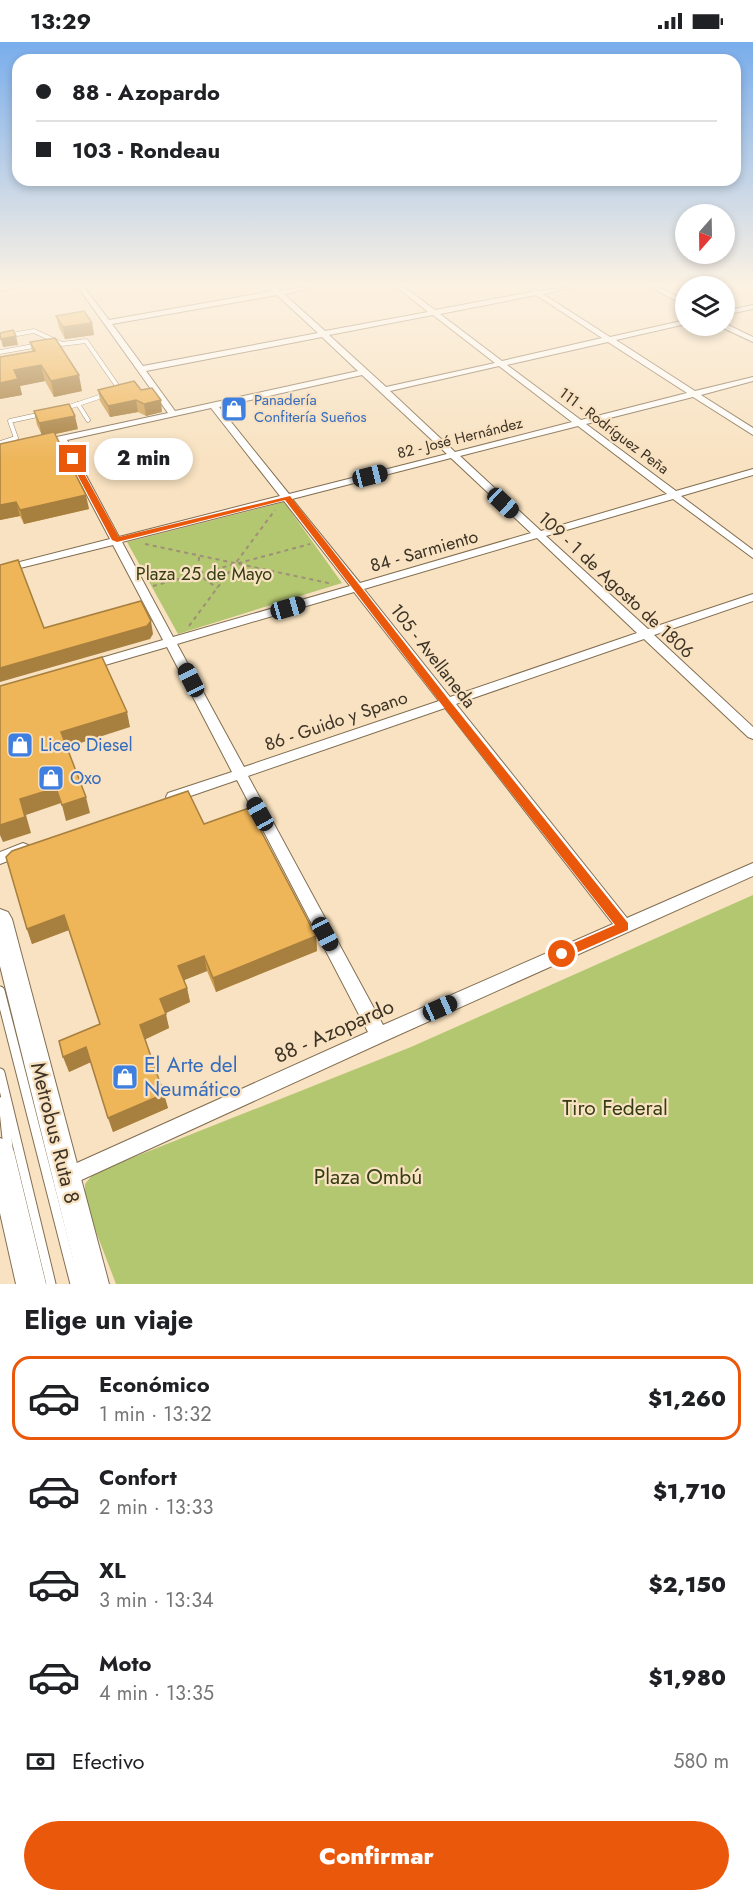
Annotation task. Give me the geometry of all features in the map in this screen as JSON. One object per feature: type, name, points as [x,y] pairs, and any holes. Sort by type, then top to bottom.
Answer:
[{"type":"main road","points":[[0,919],[94,1284]]},
{"type":"main road","points":[[0,1152],[31,1284]]},
{"type":"street","points":[[123,345],[173,414]]},
{"type":"street","points":[[141,369],[270,345]]},
{"type":"street","name":"109 - 1 de Agosto de 1806","points":[[335,345],[753,734]]},
{"type":"street","name":"111 - Rodríguez Peña","points":[[477,345],[753,555]]},
{"type":"street","points":[[384,390],[583,345]]},
{"type":"street","points":[[619,345],[753,432]]},
{"type":"street","points":[[41,443],[364,372]]},
{"type":"street","name":"82 - José Hernández","points":[[0,570],[753,379]]},
{"type":"street","name":"105 - Avellaneda","points":[[214,406],[445,703],[624,926]]},
{"type":"street","points":[[62,439],[120,539],[143,588],[175,641],[238,774],[379,1035]]},
{"type":"street","points":[[0,452],[21,447]]},
{"type":"street","name":"84 - Sarmiento","points":[[80,668],[753,472]]},
{"type":"street","name":"86 - Guido y Spano","points":[[162,800],[753,597]]},
{"type":"street","points":[[0,858],[32,846]]},
{"type":"street","name":"88 - Azopardo","points":[[66,1178],[379,1035],[753,869]]},
{"type":"lane","points":[[0,352],[40,345]]},
{"type":"lane","points":[[57,410],[120,390],[89,345]]},
{"type":"lane","points":[[78,404],[88,420]]},
{"type":"lane","points":[[0,443],[16,438],[10,421],[46,413]]},
{"type":"lane","name":"Metrobus Ruta 8","points":[[0,992],[75,1284]]},
{"type":"lane","name":"Metrobus Ruta 8","points":[[0,1074],[18,1232]]},
{"type":"lane","name":"Metrobus Ruta 8","points":[[0,1074],[51,1284]]},
{"type":"path","points":[[175,641],[286,498]]},
{"type":"path","points":[[120,539],[356,588]]},
{"type":"path","points":[[143,588],[321,541]]},
{"type":"path","points":[[198,574],[199,557]]},
{"type":"path","points":[[198,574],[217,588]]},
{"type":"green space","name":"Plaza 25 de Mayo","points":[[284,502],[342,583],[178,634],[127,542]]},
{"type":"green space","points":[[753,895],[753,1284],[116,1284],[85,1203],[85,1184],[94,1173],[411,1047]]},
{"type":"building","points":[[32,345],[60,345],[79,375],[51,381],[41,365],[14,370],[18,379],[0,383],[0,357],[35,351]]},
{"type":"building","points":[[134,381],[141,390],[152,388],[161,400],[144,404],[136,400],[108,406],[98,390]]},
{"type":"building","points":[[69,404],[75,416],[39,423],[34,411]]},
{"type":"building","points":[[54,432],[86,495],[20,510],[16,502],[0,505],[0,444]]},
{"type":"building","points":[[18,560],[44,628],[141,601],[151,621],[147,626],[0,668],[0,565]]},
{"type":"building","points":[[102,657],[127,712],[61,732],[86,797],[62,805],[56,788],[20,799],[25,817],[0,825],[0,686]]},
{"type":"building","points":[[188,791],[204,824],[249,808],[316,936],[213,978],[204,956],[178,966],[187,988],[160,999],[166,1014],[140,1025],[164,1094],[108,1118],[86,1047],[63,1057],[59,1041],[100,1024],[64,915],[27,929],[6,857],[12,851]]},
{"type":"place","name":"Panadería Confitería Sueños","points":[[234,409]]},
{"type":"place","name":"Liceo Diesel","points":[[20,745]]},
{"type":"place","name":"Oxo","points":[[51,778]]},
{"type":"place","name":"El Arte del Neumático","points":[[125,1077]]},
{"type":"route","points":[[73,459],[117,540],[287,497],[445,703],[624,926],[562,954]]},
{"type":"park label","name":"Tiro Federal","points":[[615,1108]]},
{"type":"park label","name":"Plaza Ombú","points":[[368,1177]]}]
